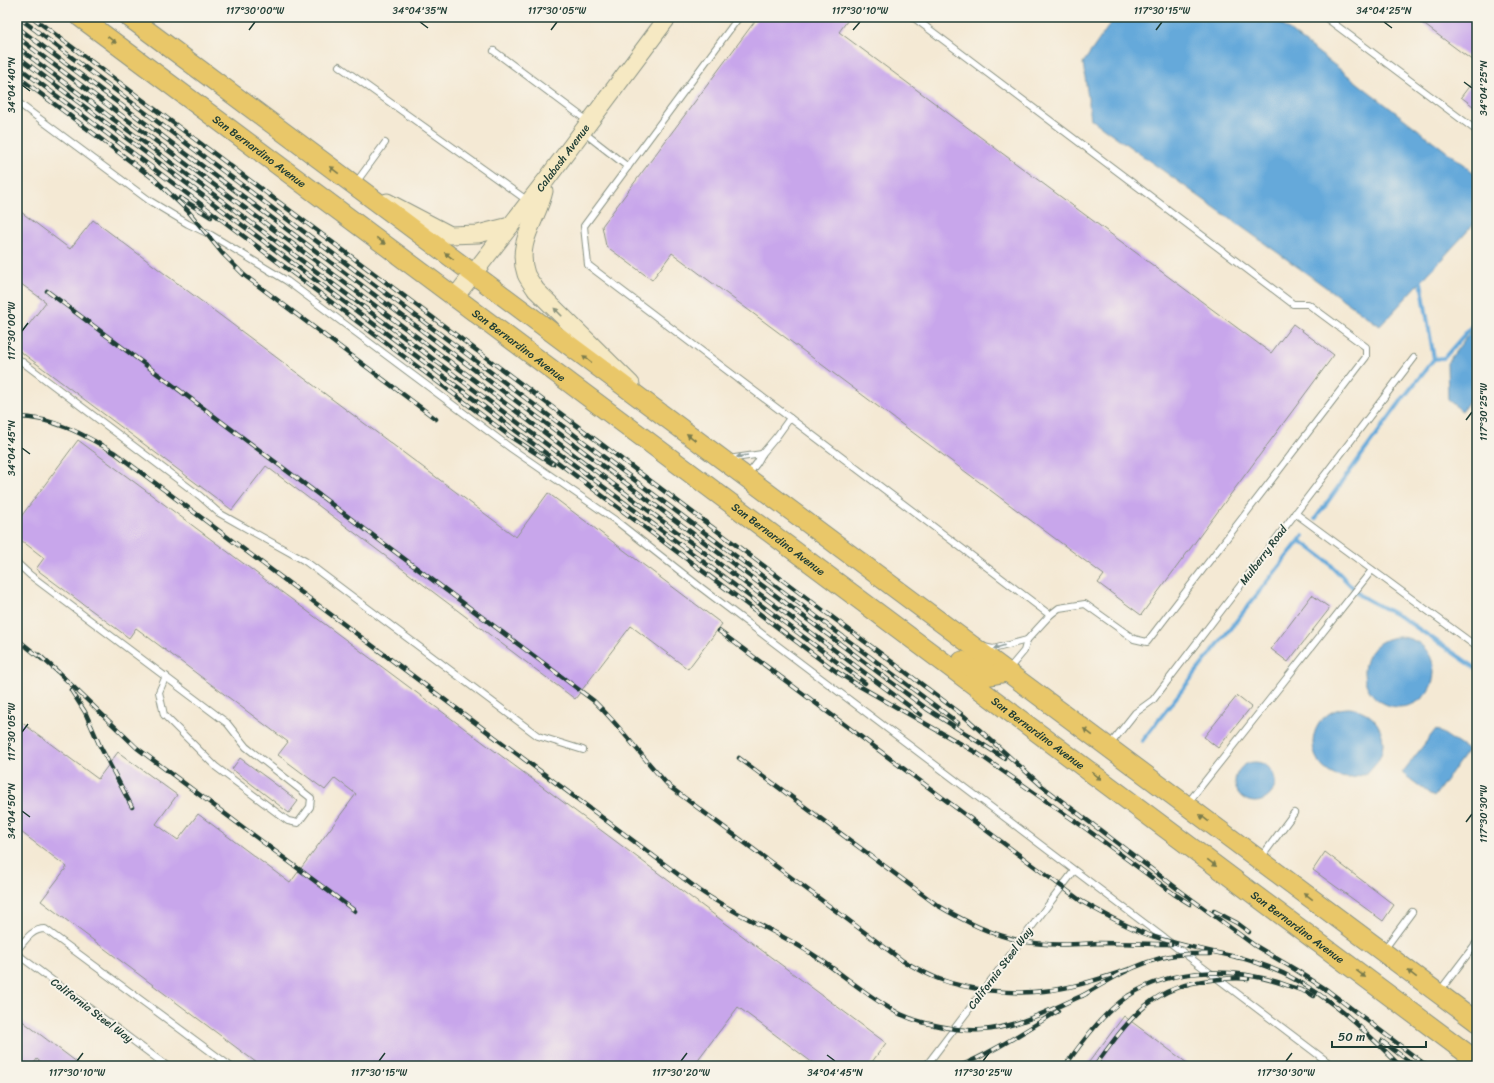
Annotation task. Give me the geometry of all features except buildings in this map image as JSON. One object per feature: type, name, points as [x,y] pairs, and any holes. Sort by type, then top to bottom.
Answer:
[{"type":"main road","name":"San Bernardino Avenue","points":[[80,17],[1477,1061]]},
{"type":"main road","points":[[129,17],[1477,1022]]},
{"type":"main road","points":[[566,379],[626,411],[714,477],[746,478]]},
{"type":"main road","points":[[831,578],[885,604],[973,669],[986,676],[1007,672]]},
{"type":"street","name":"Calabash Avenue","points":[[455,297],[546,180],[668,17]]},
{"type":"street","points":[[546,180],[543,198],[526,237],[523,255],[526,274],[536,290],[665,418]]},
{"type":"street","points":[[354,185],[450,235],[478,234],[510,226]]},
{"type":"lane","points":[[739,17],[584,226],[588,264],[1050,614]]},
{"type":"lane","points":[[914,17],[1293,304],[1308,304],[1366,347],[1366,357],[1147,642],[1134,639],[1084,604],[1059,608],[1050,614],[1027,640],[1024,651],[1007,672]]},
{"type":"lane","points":[[1325,17],[1477,131]]},
{"type":"lane","points":[[494,51],[586,127],[628,167]]},
{"type":"lane","points":[[339,66],[530,201]]},
{"type":"lane","points":[[17,102],[150,201],[188,224],[211,235],[287,281],[512,449],[615,520],[699,586],[1333,1066]]},
{"type":"lane","points":[[354,185],[385,143]]},
{"type":"lane","points":[[17,358],[200,496],[219,513],[305,561],[538,736],[583,750]]},
{"type":"lane","name":"Mulberry Road","points":[[1108,748],[1135,713],[1153,700],[1414,358]]},
{"type":"lane","points":[[746,478],[762,454],[790,418]]},
{"type":"lane","points":[[722,460],[762,454]]},
{"type":"lane","points":[[1295,513],[1477,647]]},
{"type":"lane","points":[[17,563],[30,575],[166,676],[227,723],[246,747],[311,798],[310,807],[298,823],[288,821],[216,767],[164,715],[159,692],[166,676]]},
{"type":"lane","points":[[1186,805],[1372,570]]},
{"type":"lane","points":[[971,645],[993,649],[1027,640]]},
{"type":"lane","points":[[1259,860],[1294,813]]},
{"type":"lane","name":"California Steel Way","points":[[926,1066],[1074,871]]},
{"type":"lane","points":[[1383,952],[1412,912]]},
{"type":"lane","points":[[17,950],[32,932],[39,929],[45,929],[226,1065]]},
{"type":"lane","points":[[1438,993],[1477,942]]},
{"type":"lane","name":"California Steel Way","points":[[17,954],[167,1066]]},
{"type":"water","points":[[1115,17],[1272,17],[1477,175],[1477,221],[1380,326],[1091,119],[1083,63]]},
{"type":"water","points":[[1477,323],[1477,390],[1462,411],[1448,400],[1447,363]]},
{"type":"water","points":[[1392,637],[1406,637],[1419,643],[1428,652],[1434,665],[1432,685],[1424,697],[1406,707],[1392,707],[1379,701],[1370,692],[1364,679],[1364,665],[1370,652],[1379,643]]},
{"type":"water","points":[[1348,708],[1367,714],[1377,724],[1383,743],[1377,762],[1367,772],[1348,778],[1329,772],[1319,762],[1313,743],[1319,724],[1329,714]]},
{"type":"water","points":[[1436,729],[1468,750],[1434,797],[1402,773]]},
{"type":"water","points":[[1255,762],[1263,764],[1269,768],[1273,774],[1275,782],[1273,790],[1269,796],[1263,800],[1255,802],[1247,800],[1241,796],[1237,790],[1235,782],[1237,774],[1241,768],[1247,764]]},
{"type":"waterway","points":[[1315,519],[1404,397],[1434,359],[1421,282]]},
{"type":"waterway","points":[[1434,359],[1444,358],[1477,320]]},
{"type":"waterway","points":[[1142,741],[1303,536]]},
{"type":"waterway","points":[[1301,538],[1302,542],[1326,560],[1361,596],[1404,619],[1477,669]]},
{"type":"railway","points":[[18,17],[958,723]]},
{"type":"railway","points":[[32,17],[964,716],[1042,786],[1183,893],[1254,945],[1327,990],[1427,1066]]},
{"type":"railway","points":[[17,27],[927,709],[1004,758]]},
{"type":"railway","points":[[17,37],[921,715]]},
{"type":"railway","points":[[17,47],[865,683]]},
{"type":"railway","points":[[17,56],[837,672],[977,753],[1085,828],[1174,894],[1190,904]]},
{"type":"railway","points":[[17,66],[511,437],[553,464]]},
{"type":"railway","points":[[17,76],[154,179]]},
{"type":"railway","points":[[151,176],[188,211],[223,254],[244,275],[436,419]]},
{"type":"railway","points":[[180,198],[211,217]]},
{"type":"railway","points":[[47,291],[594,701],[670,787],[903,961],[930,975],[951,983],[977,989],[1005,992],[1032,992],[1066,988],[1130,969]]},
{"type":"railway","points":[[17,417],[43,420],[68,428],[115,453],[699,890],[727,907],[798,945],[896,1012],[914,1020],[933,1025],[960,1030],[981,1030],[1008,1026],[1048,1011],[1086,994]]},
{"type":"railway","points":[[719,631],[1081,901],[1121,923],[1146,934],[1181,945],[1241,958]]},
{"type":"railway","points":[[17,639],[42,659]]},
{"type":"railway","points":[[39,655],[137,748],[355,911]]},
{"type":"railway","points":[[71,690],[85,712],[100,746],[132,807]]},
{"type":"railway","points":[[739,758],[937,905],[980,928],[1003,936],[1036,943],[1171,944]]},
{"type":"railway","points":[[1214,911],[1237,923],[1249,932]]},
{"type":"railway","points":[[1082,996],[1119,975],[1145,963],[1186,954],[1210,954]]},
{"type":"railway","points":[[1236,957],[1280,972],[1300,982],[1336,1006],[1369,1035],[1400,1066]]},
{"type":"railway","points":[[1065,1066],[1094,1028],[1119,1003],[1146,986],[1166,979],[1207,973],[1249,975],[1302,990],[1314,996]]},
{"type":"railway","points":[[1095,1066],[1118,1034],[1142,1008],[1156,998],[1172,990],[1190,984],[1211,980],[1239,978],[1248,979]]},
{"type":"railway","points":[[960,1066],[998,1047],[1058,1011]]},
{"type":"railway","points":[[1382,1041],[1415,1066]]}]
